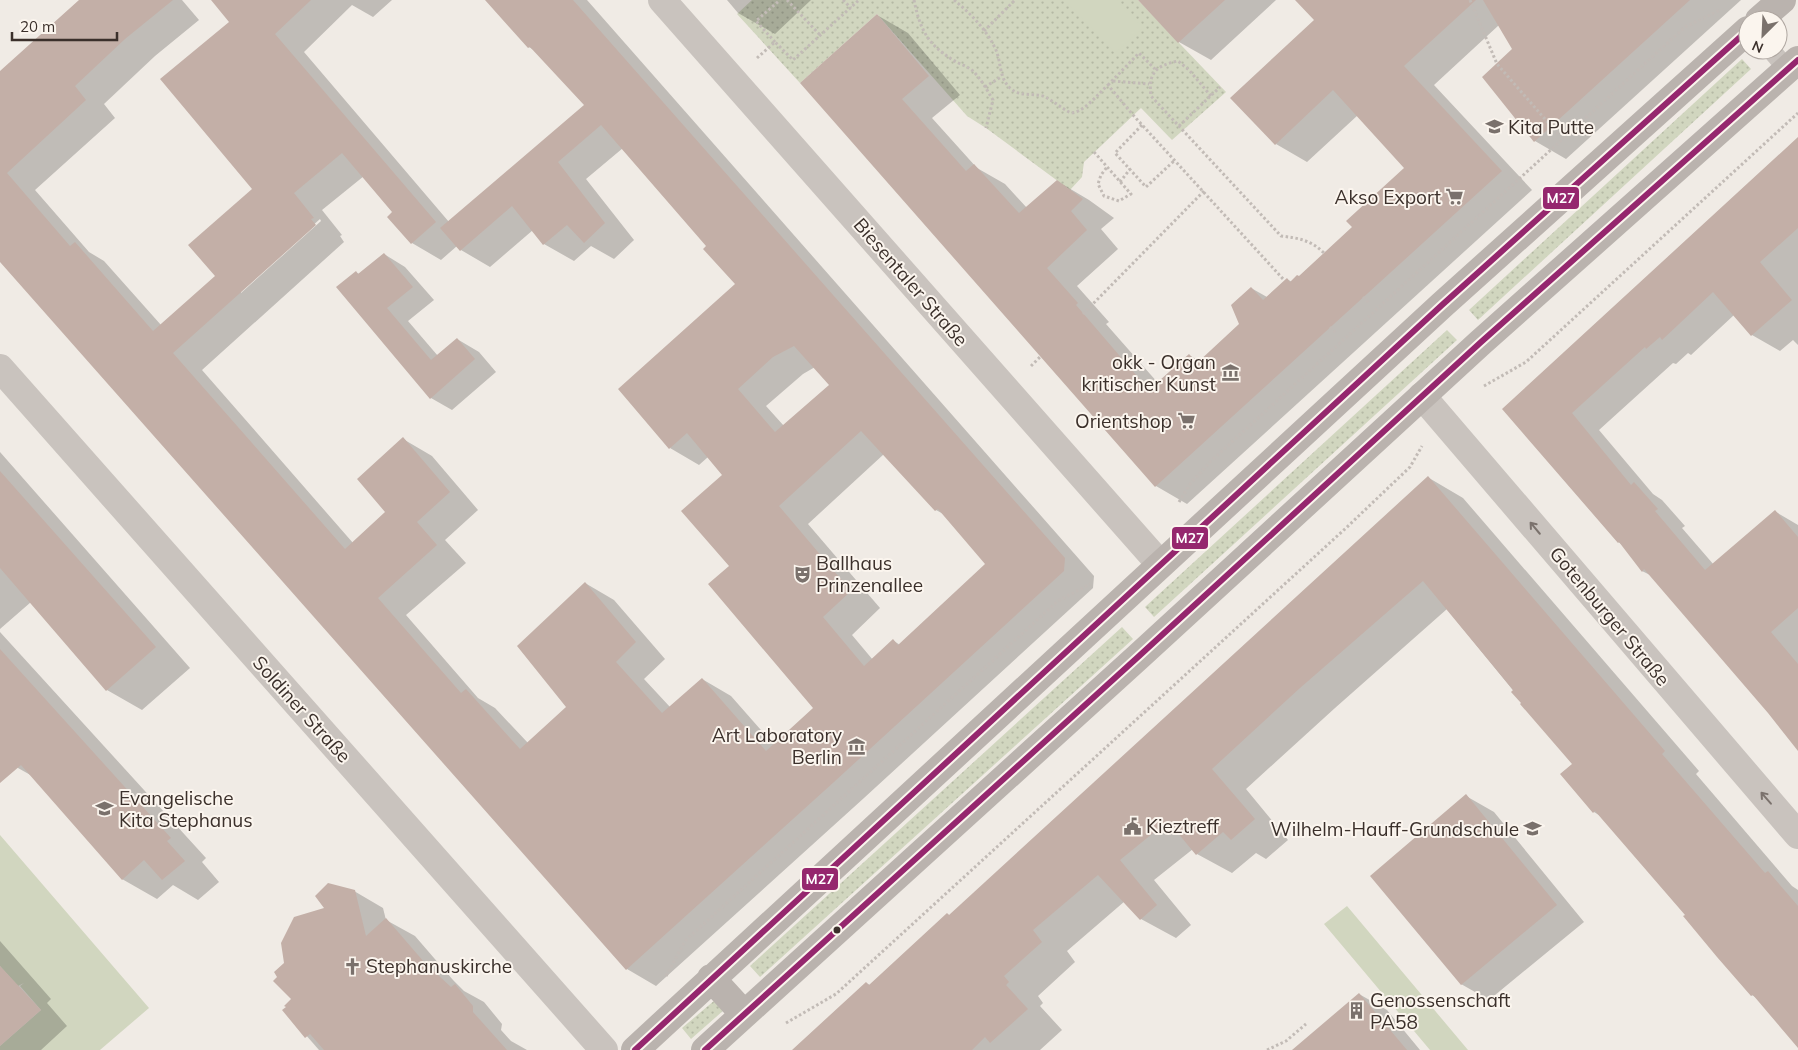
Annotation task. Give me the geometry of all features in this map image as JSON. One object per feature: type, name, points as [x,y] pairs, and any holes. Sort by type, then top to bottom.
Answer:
[{"type":"main road","points":[[1770,10],[1782,0]]},
{"type":"main road","points":[[635,1050],[1442,305],[1738,39]]},
{"type":"main road","points":[[705,1050],[1138,657],[1785,60]]},
{"type":"main road","points":[[711,978],[744,1014]]},
{"type":"street","name":"Biesentaler Straße","points":[[662,0],[1160,564]]},
{"type":"street","name":"Soldiner Straße","points":[[0,368],[604,1050]]},
{"type":"street","name":"Gotenburger Straße","points":[[1422,396],[1798,835]]},
{"type":"path","points":[[780,0],[756,22],[793,60],[859,0]]},
{"type":"path","points":[[787,0],[820,35]]},
{"type":"path","points":[[843,0],[850,8]]},
{"type":"path","points":[[914,0],[924,33],[936,49],[972,69],[993,100],[986,128]]},
{"type":"path","points":[[954,0],[971,14],[995,47],[1001,68],[1001,77],[1011,89],[1023,95],[1042,96],[1072,113],[1079,112],[1139,53],[1155,69]]},
{"type":"path","points":[[984,30],[1015,0]]},
{"type":"path","points":[[1470,0],[1497,64],[1558,134]]},
{"type":"path","points":[[757,58],[775,42]]},
{"type":"path","points":[[1211,96],[1189,70],[1178,61],[1164,64],[1155,69],[1149,84],[1151,96],[1281,236],[1300,238],[1316,245],[1324,253]]},
{"type":"path","points":[[985,87],[1001,77]]},
{"type":"path","points":[[1112,81],[1149,84]]},
{"type":"path","points":[[1108,85],[1142,125],[1284,280]]},
{"type":"path","points":[[1179,126],[1220,87]]},
{"type":"path","points":[[786,1023],[836,994],[1346,528],[1410,467],[1424,442],[1445,422],[1486,385],[1526,362],[1798,112]]},
{"type":"path","points":[[1142,125],[1115,153],[1146,187],[1175,160]]},
{"type":"path","points":[[1094,152],[1130,194],[1120,201],[1104,196],[1098,184],[1106,167]]},
{"type":"path","points":[[1120,182],[1130,169]]},
{"type":"path","points":[[1083,314],[1204,191]]},
{"type":"path","points":[[1363,297],[1370,304]]},
{"type":"path","points":[[1330,327],[1337,334]]},
{"type":"path","points":[[1031,366],[1040,357]]},
{"type":"path","points":[[1267,1050],[1286,1041],[1306,1024]]},
{"type":"green space","points":[[752,0],[1138,0],[1226,92],[1172,140],[1141,108],[1084,162],[1082,177],[1070,190],[967,116],[877,14],[800,83],[737,14]]},
{"type":"green space","points":[[1065,0],[1117,0],[1143,28],[1115,53]]},
{"type":"green space","points":[[1741,60],[1751,69],[1478,320],[1469,310]]},
{"type":"green space","points":[[1447,330],[1457,340],[1154,617],[1145,607]]},
{"type":"green space","points":[[1122,627],[1133,639],[760,977],[750,966]]},
{"type":"green space","points":[[0,835],[149,1008],[100,1050],[0,1050],[0,1046],[41,1010],[20,986],[24,983],[18,986],[0,966]]},
{"type":"green space","points":[[1347,906],[1468,1050],[1430,1050],[1324,924]]},
{"type":"green space","points":[[715,1000],[724,1010],[691,1039],[682,1028]]},
{"type":"building","points":[[79,0],[173,0],[125,39],[75,86],[86,100],[7,173],[70,246],[75,242],[153,331],[215,276],[188,245],[252,189],[160,79],[229,22],[211,0],[311,0],[275,34],[436,222],[411,244],[387,217],[392,212],[342,153],[294,193],[314,218],[311,219],[316,225],[173,353],[345,549],[385,512],[357,479],[403,437],[450,492],[417,522],[437,545],[378,598],[461,693],[466,689],[520,749],[566,707],[517,646],[585,582],[636,642],[616,662],[662,713],[702,678],[766,751],[813,708],[708,584],[729,566],[681,511],[722,475],[687,433],[669,449],[618,389],[735,284],[703,249],[706,246],[601,125],[558,162],[605,223],[584,243],[567,225],[543,245],[512,206],[460,251],[440,228],[584,105],[530,47],[528,48],[485,0],[573,0],[1065,558],[1064,571],[626,970],[0,262],[0,71]],"holes":[[[794,346],[829,385],[775,432],[738,389],[773,357]],[[861,431],[935,511],[938,509],[985,564],[898,645],[893,639],[864,666],[823,617],[851,591],[779,506]]]},
{"type":"building","points":[[1138,0],[1225,0],[1178,43]]},
{"type":"building","points":[[1295,0],[1476,0],[1404,66],[1502,171],[1155,487],[800,83],[877,14],[929,76],[902,99],[966,171],[974,164],[1019,213],[1057,180],[1083,199],[1071,211],[1087,230],[1047,268],[1149,390],[1189,354],[1197,363],[1239,324],[1231,305],[1251,287],[1263,300],[1287,278],[1290,282],[1297,275],[1299,276],[1352,227],[1346,221],[1404,168],[1333,90],[1275,145],[1230,98],[1314,20]]},
{"type":"building","points":[[1483,0],[1690,0],[1534,142],[1482,77],[1512,49]]},
{"type":"building","points":[[1798,137],[1798,228],[1760,262],[1792,300],[1751,336],[1713,292],[1662,340],[1660,337],[1646,349],[1645,347],[1572,413],[1631,485],[1634,482],[1658,509],[1655,511],[1705,570],[1775,510],[1798,537],[1798,608],[1771,632],[1798,664],[1798,751],[1768,713],[1644,569],[1642,572],[1619,542],[1502,409]]},
{"type":"building","points":[[384,253],[413,287],[387,308],[431,360],[457,338],[475,359],[430,399],[336,287],[356,271],[358,274]]},
{"type":"building","points":[[0,471],[156,647],[106,691],[0,568]]},
{"type":"building","points":[[1428,476],[1665,751],[1662,754],[1765,873],[1768,871],[1798,906],[1798,1048],[1753,995],[1751,996],[1717,957],[1683,916],[1685,915],[1595,811],[1593,813],[1560,774],[1572,764],[1520,704],[1511,692],[1513,690],[1423,581],[1300,688],[1212,769],[1255,819],[1231,840],[1223,832],[1196,855],[1168,821],[1120,860],[1157,905],[1140,920],[1098,875],[1033,930],[1042,942],[1004,976],[1009,982],[1006,985],[1028,1009],[990,1043],[985,1037],[972,1050],[792,1050],[866,982],[869,985],[947,913],[949,915]]},
{"type":"building","points":[[0,649],[171,838],[167,841],[185,861],[162,880],[144,860],[122,880],[21,765],[0,783]]},
{"type":"building","points":[[1466,794],[1557,905],[1461,985],[1370,876]]},
{"type":"building","name":"Stephanuskirche","points":[[328,883],[355,890],[366,936],[386,918],[424,962],[451,987],[455,984],[473,1006],[473,1012],[507,1050],[324,1050],[310,1034],[305,1038],[282,1010],[291,999],[273,981],[277,977],[274,972],[284,963],[281,943],[294,917],[324,908],[315,896]]},
{"type":"building","points":[[0,966],[41,1010],[0,1046]]},
{"type":"building","name":"Genossenschaft PA58","points":[[1359,993],[1407,1050],[1292,1050]]},
{"type":"transit line","name":"M27","points":[[635,1050],[1442,305],[1738,39]]},
{"type":"transit line","name":"M27","points":[[705,1050],[1480,343],[1798,60]]},
{"type":"place","name":"Kita Putte","points":[[1494,127]]},
{"type":"place","name":"Akso Export","points":[[1455,197]]},
{"type":"place","name":"okk - Organ kritischer Kunst","points":[[1230,373]]},
{"type":"place","name":"Orientshop","points":[[1186,421]]},
{"type":"place","name":"Ballhaus Prinzenallee","points":[[802,574]]},
{"type":"place","name":"Art Laboratory Berlin","points":[[856,746]]},
{"type":"place","name":"Evangelische Kita Stephanus","points":[[105,809]]},
{"type":"place","name":"Kieztreff","points":[[1132,826]]},
{"type":"place","name":"Wilhelm-Hauff-Grundschule","points":[[1533,829]]},
{"type":"place","name":"Stephanuskirche","points":[[352,966]]},
{"type":"place","name":"Genossenschaft PA58","points":[[1356,1011]]}]
